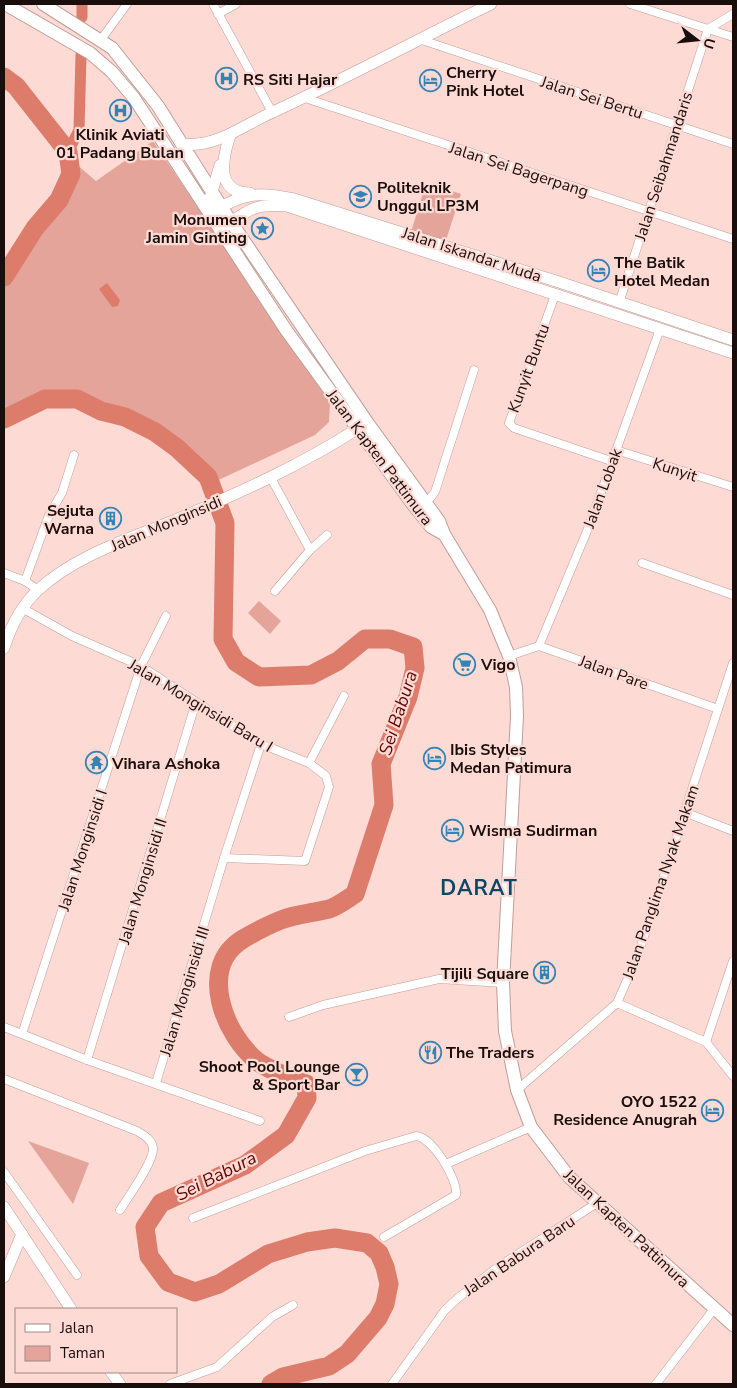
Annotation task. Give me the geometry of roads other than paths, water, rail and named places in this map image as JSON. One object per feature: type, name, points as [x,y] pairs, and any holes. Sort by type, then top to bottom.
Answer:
[{"type":"main road","points":[[5,4],[90,53],[112,72],[134,98],[213,209]]},
{"type":"main road","points":[[43,4],[112,48],[137,78],[214,191]]},
{"type":"main road","points":[[182,144],[201,145],[230,135],[272,112],[305,98],[422,40],[486,5]]},
{"type":"main road","points":[[213,209],[214,191],[220,162],[230,135]]},
{"type":"main road","points":[[230,135],[222,167],[225,180],[236,191],[253,193]]},
{"type":"main road","name":"Jalan Iskandar Muda","points":[[213,209],[253,193],[294,199],[733,340]]},
{"type":"main road","name":"Jalan Iskandar Muda","points":[[220,229],[248,210],[264,204],[287,206],[733,353]]},
{"type":"main road","name":"Jalan Kapten Pattimura","points":[[213,209],[231,222],[367,422],[439,521],[444,534],[490,610],[509,656],[516,687],[517,716],[503,983],[505,1031],[517,1090],[531,1127],[569,1177],[733,1325]]},
{"type":"main road","name":"Jalan Kapten Pattimura","points":[[213,209],[220,229],[286,330],[416,508],[432,527],[444,534]]},
{"type":"main road","points":[[516,282],[519,270]]},
{"type":"main road","name":"Jalan Monginsidi","points":[[4,648],[12,625],[22,608],[38,590],[63,571],[102,550],[271,478],[316,455],[357,429]]},
{"type":"main road","points":[[4,1206],[70,1308]]},
{"type":"main road","points":[[4,1277],[22,1234]]},
{"type":"main road","points":[[112,1373],[120,1384]]},
{"type":"street","points":[[100,40],[127,4]]},
{"type":"street","points":[[213,4],[272,112]]},
{"type":"street","points":[[218,14],[236,4]]},
{"type":"street","points":[[630,4],[733,38]]},
{"type":"street","points":[[708,29],[733,14]]},
{"type":"street","name":"Jalan Seibahmandaris","points":[[619,303],[708,29]]},
{"type":"street","name":"Jalan Sei Bertu","points":[[422,40],[733,144]]},
{"type":"street","name":"Jalan Sei Bagerpang","points":[[305,98],[733,239]]},
{"type":"street","name":"Kunyit Buntu","points":[[555,295],[509,424],[514,428],[612,461]]},
{"type":"street","name":"Jalan Lobak","points":[[539,646],[587,531],[660,329]]},
{"type":"street","points":[[426,503],[435,492],[474,370]]},
{"type":"street","name":"Kunyit","points":[[616,450],[733,487]]},
{"type":"street","points":[[25,581],[49,515],[62,493],[74,455]]},
{"type":"street","points":[[271,478],[310,550]]},
{"type":"street","points":[[274,591],[310,550],[327,535]]},
{"type":"street","points":[[642,563],[733,595]]},
{"type":"street","points":[[4,573],[25,581],[38,590]]},
{"type":"street","name":"Jalan Monginsidi Baru I","points":[[22,608],[72,636],[141,666],[261,744],[309,763],[326,776],[329,787],[305,861],[224,858]]},
{"type":"street","name":"Jalan Monginsidi I","points":[[22,1034],[141,666],[166,616]]},
{"type":"street","points":[[509,656],[539,646]]},
{"type":"street","name":"Jalan Pare","points":[[539,646],[718,709]]},
{"type":"street","name":"Jalan Panglima Nyak Makam","points":[[517,1090],[617,1003],[638,955],[733,663]]},
{"type":"street","points":[[309,763],[344,696]]},
{"type":"street","name":"Jalan Monginsidi II","points":[[87,1060],[196,702]]},
{"type":"street","name":"Jalan Monginsidi III","points":[[156,1083],[224,858],[261,744]]},
{"type":"street","points":[[684,812],[733,830]]},
{"type":"street","points":[[706,1042],[733,962]]},
{"type":"street","points":[[289,1017],[323,1004],[439,979],[503,983]]},
{"type":"street","points":[[617,1003],[706,1042],[733,1076]]},
{"type":"street","points":[[4,1027],[87,1060],[260,1121]]},
{"type":"street","points":[[4,1079],[137,1131],[150,1140],[153,1148],[149,1161],[120,1210]]},
{"type":"street","points":[[446,1164],[531,1127]]},
{"type":"street","points":[[194,1218],[365,1151],[416,1136],[425,1139],[446,1164],[457,1191],[454,1198],[384,1237]]},
{"type":"street","points":[[4,1172],[77,1275]]},
{"type":"street","name":"Jalan Babura Baru","points":[[392,1384],[445,1310],[458,1298],[498,1267],[597,1203]]},
{"type":"street","points":[[170,1384],[217,1367],[272,1317],[293,1305]]},
{"type":"street","points":[[656,1384],[714,1309]]},
{"type":"waterway","points":[[82,4],[82,17]]},
{"type":"waterway","points":[[68,152],[79,130],[81,55]]},
{"type":"waterway","name":"Sei Babura","points":[[4,77],[16,86],[68,152],[71,174],[59,200],[35,228],[4,277]]},
{"type":"waterway","name":"Sei Babura","points":[[4,419],[45,399],[77,399],[101,411],[125,417],[155,432],[177,448],[208,477],[225,523],[223,639],[236,662],[259,677],[311,675],[338,661],[365,639],[390,639],[413,647],[415,668],[408,697],[381,764],[384,805],[355,894],[329,909],[287,918],[257,931],[243,939],[229,951],[221,966],[219,983],[220,1001],[226,1019],[235,1035],[258,1062],[276,1072],[306,1084],[307,1098],[286,1135],[245,1165],[161,1203],[145,1227],[149,1256],[168,1282],[195,1292],[219,1284],[268,1254],[307,1242],[335,1238],[367,1243],[379,1253],[389,1284],[385,1304],[378,1318],[347,1354],[329,1366],[283,1377],[271,1384]]},
{"type":"place","name":"RS Siti Hajar","points":[[227,79]]},
{"type":"place","name":"Cherry Pink Hotel","points":[[430,81]]},
{"type":"place","name":"Klinik Aviati 01 Padang Bulan","points":[[120,110]]},
{"type":"place","name":"Politeknik Unggul LP3M","points":[[361,196]]},
{"type":"place","name":"Monumen Jamin Ginting","points":[[263,228]]},
{"type":"place","name":"The Batik Hotel Medan","points":[[598,271]]},
{"type":"place","name":"Sejuta Warna","points":[[110,519]]},
{"type":"place","name":"Vigo","points":[[465,664]]},
{"type":"place","name":"Ibis Styles Medan Patimura","points":[[434,758]]},
{"type":"place","name":"Vihara Ashoka","points":[[96,763]]},
{"type":"place","name":"Wisma Sudirman","points":[[453,830]]},
{"type":"place","name":"Tijili Square","points":[[545,973]]},
{"type":"place","name":"The Traders","points":[[430,1052]]},
{"type":"place","name":"Shoot Pool Lounge & Sport Bar","points":[[356,1075]]},
{"type":"place","name":"OYO 1522 Residence Anugrah","points":[[713,1110]]},
{"type":"district","name":"DARAT","points":[[479,888]]}]
